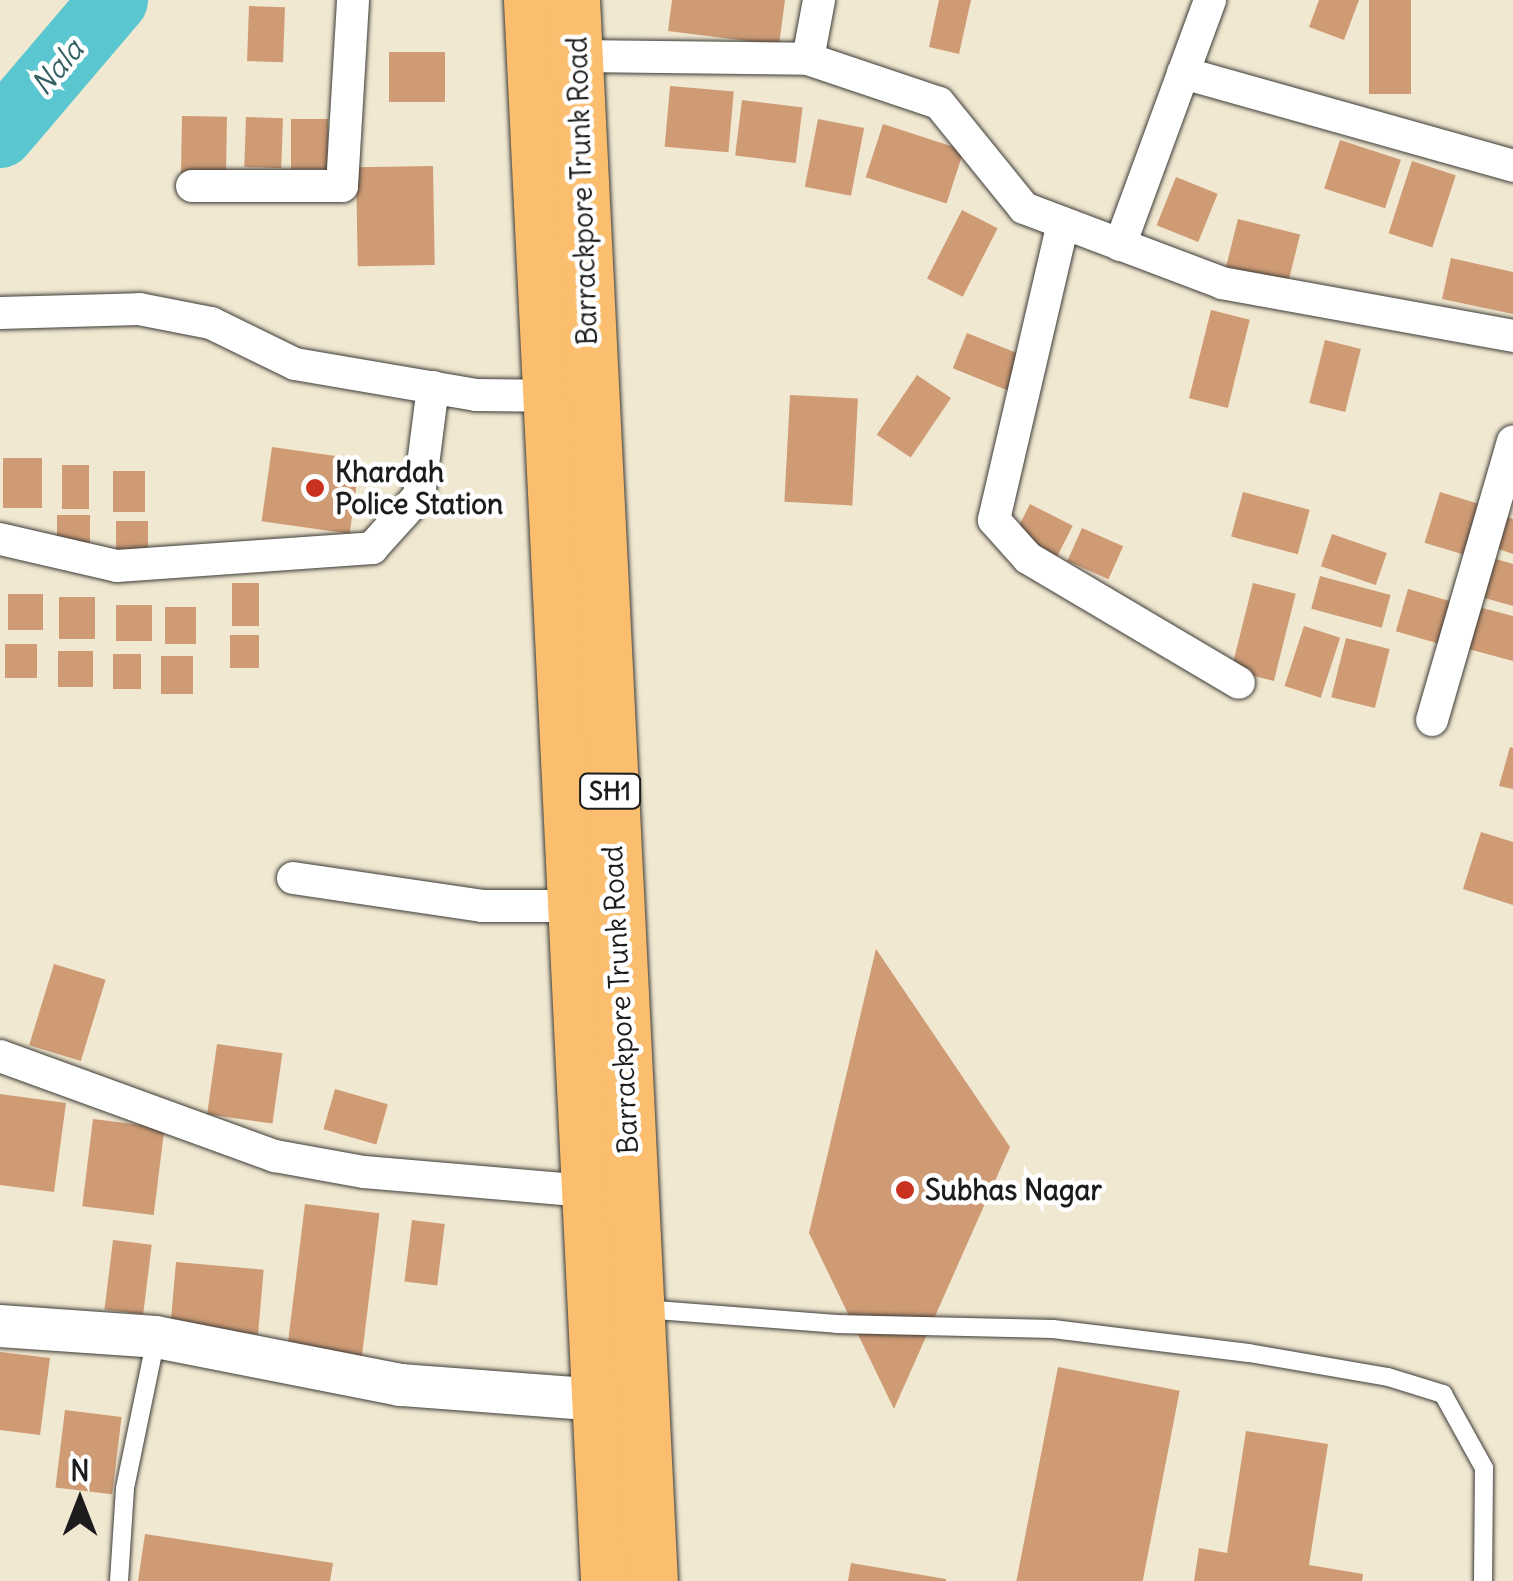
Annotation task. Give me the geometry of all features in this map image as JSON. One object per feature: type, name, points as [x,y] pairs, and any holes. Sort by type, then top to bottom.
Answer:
[{"type":"main road","name":"Barrackpore Trunk Road","points":[[530,0],[570,396],[652,1581]]},
{"type":"main road","name":"Barrackpore Trunk Road","points":[[574,0],[577,56],[570,396],[573,906],[607,1581]]},
{"type":"street","points":[[192,186],[342,186],[353,0]]},
{"type":"street","points":[[808,59],[820,0]]},
{"type":"street","points":[[1120,245],[1210,0]]},
{"type":"street","points":[[577,56],[808,59],[939,104],[1024,208],[1222,283],[1513,336]]},
{"type":"street","points":[[1183,73],[1513,166]]},
{"type":"street","points":[[1063,223],[994,520],[1028,558],[1240,683]]},
{"type":"street","points":[[0,313],[139,309],[211,323],[296,364],[433,388],[570,396]]},
{"type":"street","points":[[0,538],[117,566],[372,548],[418,496],[433,388]]},
{"type":"street","points":[[1432,720],[1513,442]]},
{"type":"street","points":[[293,878],[482,906],[573,906]]},
{"type":"street","points":[[0,1056],[275,1156],[364,1172],[586,1191]]},
{"type":"street","points":[[0,1326],[156,1337],[401,1385],[599,1400]]},
{"type":"lane","points":[[635,1308],[836,1324],[1053,1328],[1284,1359],[1388,1377],[1443,1394],[1484,1468],[1483,1581]]},
{"type":"lane","points":[[119,1581],[125,1488],[156,1337]]},
{"type":"building","points":[[672,0],[785,0],[779,45],[668,31]]},
{"type":"building","points":[[939,0],[971,0],[959,54],[929,47]]},
{"type":"building","points":[[1319,0],[1359,0],[1344,40],[1309,27]]},
{"type":"building","points":[[1369,0],[1411,0],[1411,94],[1369,94]]},
{"type":"building","points":[[249,6],[285,7],[283,62],[247,61]]},
{"type":"building","points":[[389,52],[445,52],[445,102],[389,102]]},
{"type":"building","points":[[670,86],[734,92],[728,152],[665,147]]},
{"type":"building","points":[[742,100],[803,107],[796,163],[735,156]]},
{"type":"building","points":[[182,116],[227,117],[226,175],[181,174]]},
{"type":"building","points":[[246,117],[283,118],[281,168],[244,167]]},
{"type":"building","points":[[291,119],[328,119],[328,169],[291,169]]},
{"type":"building","points":[[818,119],[864,128],[851,196],[805,187]]},
{"type":"building","points":[[883,124],[964,150],[947,204],[866,177]]},
{"type":"building","points":[[1340,140],[1401,160],[1385,208],[1324,189]]},
{"type":"building","points":[[1412,161],[1456,175],[1432,247],[1389,233]]},
{"type":"building","points":[[433,166],[435,265],[358,266],[356,167]]},
{"type":"building","points":[[1176,177],[1218,194],[1198,242],[1157,225]]},
{"type":"building","points":[[962,210],[998,228],[963,297],[927,279]]},
{"type":"building","points":[[1238,219],[1300,234],[1288,282],[1226,267]]},
{"type":"building","points":[[1451,258],[1513,272],[1513,314],[1442,299]]},
{"type":"building","points":[[1211,310],[1250,320],[1228,408],[1189,398]]},
{"type":"building","points":[[967,333],[1028,358],[1014,393],[953,368]]},
{"type":"building","points":[[1325,340],[1361,349],[1345,412],[1309,403]]},
{"type":"building","points":[[917,375],[951,398],[911,458],[877,435]]},
{"type":"building","points":[[790,395],[858,399],[852,505],[784,502]]},
{"type":"building","points":[[272,447],[360,459],[350,534],[262,521]]},
{"type":"building","points":[[3,458],[42,458],[42,508],[3,508]]},
{"type":"building","points":[[62,465],[89,465],[89,509],[62,509]]},
{"type":"building","points":[[113,471],[145,471],[145,512],[113,512]]},
{"type":"building","points":[[1243,492],[1310,510],[1298,554],[1231,536]]},
{"type":"building","points":[[1440,492],[1489,507],[1473,558],[1425,543]]},
{"type":"building","points":[[1030,504],[1073,526],[1056,560],[1013,538]]},
{"type":"building","points":[[57,515],[90,515],[90,551],[57,551]]},
{"type":"building","points":[[1504,516],[1513,519],[1513,554],[1493,547]]},
{"type":"building","points":[[116,521],[148,521],[148,560],[116,560]]},
{"type":"building","points":[[1082,528],[1123,546],[1108,579],[1067,561]]},
{"type":"building","points":[[1332,534],[1387,553],[1376,585],[1321,566]]},
{"type":"building","points":[[1493,558],[1513,564],[1513,606],[1481,597]]},
{"type":"building","points":[[1320,576],[1391,595],[1382,628],[1311,609]]},
{"type":"building","points":[[232,583],[259,583],[259,626],[232,626]]},
{"type":"building","points":[[1253,583],[1296,594],[1274,681],[1231,670]]},
{"type":"building","points":[[1408,589],[1460,604],[1448,646],[1396,631]]},
{"type":"building","points":[[8,594],[43,594],[43,630],[8,630]]},
{"type":"building","points":[[59,597],[95,597],[95,639],[59,639]]},
{"type":"building","points":[[116,605],[152,605],[152,641],[116,641]]},
{"type":"building","points":[[1471,605],[1513,616],[1513,661],[1461,647]]},
{"type":"building","points":[[165,607],[196,607],[196,644],[165,644]]},
{"type":"building","points":[[1304,626],[1340,638],[1321,698],[1285,686]]},
{"type":"building","points":[[230,635],[259,635],[259,668],[230,668]]},
{"type":"building","points":[[1346,638],[1390,649],[1375,708],[1331,697]]},
{"type":"building","points":[[5,644],[37,644],[37,678],[5,678]]},
{"type":"building","points":[[58,651],[93,651],[93,687],[58,687]]},
{"type":"building","points":[[113,654],[141,654],[141,689],[113,689]]},
{"type":"building","points":[[161,656],[193,656],[193,694],[161,694]]},
{"type":"building","points":[[1510,747],[1513,748],[1513,789],[1499,786]]},
{"type":"building","points":[[1481,832],[1513,842],[1513,905],[1463,889]]},
{"type":"building","name":"Subhas Nagar","points":[[876,949],[1010,1147],[894,1409],[809,1233]]},
{"type":"building","points":[[54,964],[106,980],[81,1061],[29,1045]]},
{"type":"building","points":[[217,1044],[282,1053],[272,1123],[207,1114]]},
{"type":"building","points":[[335,1089],[388,1104],[376,1145],[323,1129]]},
{"type":"building","points":[[0,1094],[66,1103],[54,1192],[0,1185]]},
{"type":"building","points":[[93,1119],[164,1128],[154,1215],[82,1206]]},
{"type":"building","points":[[305,1204],[379,1213],[361,1363],[287,1354]]},
{"type":"building","points":[[412,1220],[445,1224],[437,1286],[404,1282]]},
{"type":"building","points":[[113,1240],[152,1245],[143,1314],[104,1309]]},
{"type":"building","points":[[176,1262],[264,1270],[258,1334],[170,1327]]},
{"type":"building","points":[[0,1352],[50,1358],[40,1435],[0,1430]]},
{"type":"building","points":[[1058,1367],[1180,1391],[1143,1581],[1016,1581]]},
{"type":"building","points":[[65,1410],[122,1417],[112,1494],[55,1487]]},
{"type":"building","points":[[1246,1431],[1328,1444],[1309,1565],[1363,1574],[1362,1581],[1194,1581],[1199,1548],[1227,1553]]},
{"type":"building","points":[[145,1534],[333,1563],[330,1581],[138,1581]]},
{"type":"building","points":[[851,1563],[946,1579],[946,1581],[848,1581]]},
{"type":"waterway","name":"Nala","points":[[0,134],[114,0]]},
{"type":"place","name":"Khardah Police Station","points":[[315,488]]},
{"type":"place","name":"Subhas Nagar","points":[[905,1190]]}]
